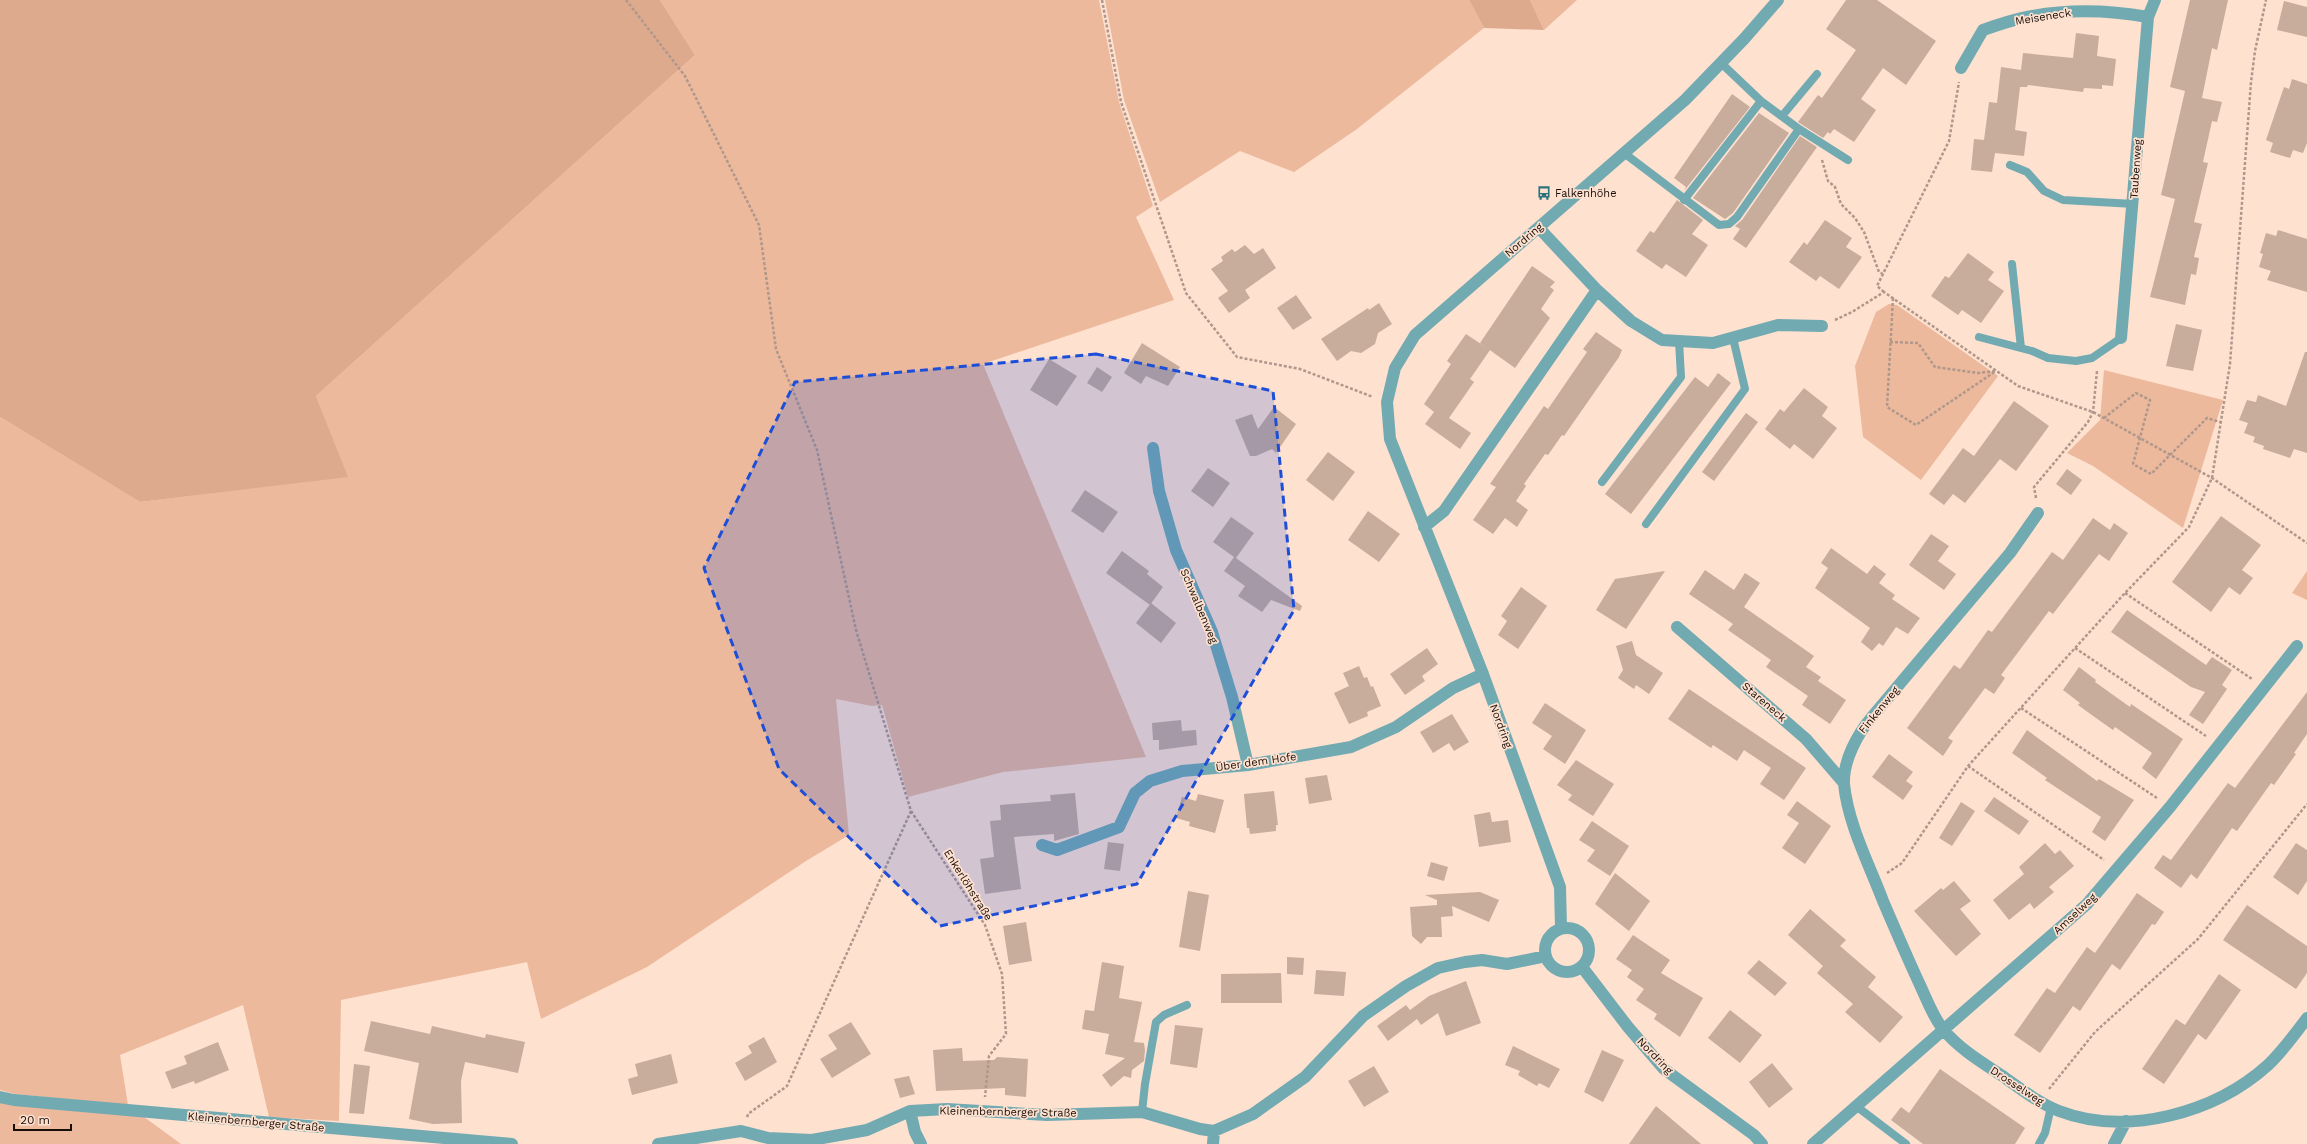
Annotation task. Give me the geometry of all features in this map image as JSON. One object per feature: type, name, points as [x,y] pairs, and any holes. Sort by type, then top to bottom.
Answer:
[{"type":"street","name":"Nordring","points":[[1561,928],[1560,886],[1483,674],[1390,439],[1387,402],[1395,368],[1415,335],[1685,100],[1778,0]]},
{"type":"street","name":"Taubenweg","points":[[2121,338],[2134,204],[2148,17],[2155,0]]},
{"type":"street","name":"Meiseneck","points":[[1961,68],[1983,30],[2027,17],[2079,11],[2123,13],[2148,17]]},
{"type":"street","points":[[1539,228],[1597,290],[1631,321],[1662,340],[1713,343],[1778,325],[1822,326]]},
{"type":"street","points":[[1424,527],[1444,511],[1597,290]]},
{"type":"street","name":"Schwalbenweg","points":[[1153,448],[1159,491],[1176,550],[1212,632],[1232,697],[1248,765]]},
{"type":"street","name":"Finkenweg","points":[[1943,1029],[1900,942],[1875,881],[1851,817],[1844,783],[1849,757],[1859,733],[2010,553],[2038,512]]},
{"type":"street","name":"Stareneck","points":[[1677,627],[1806,739],[1844,783]]},
{"type":"street","name":"Amselweg","points":[[1813,1144],[2088,904],[2119,870],[2297,646]]},
{"type":"street","name":"Über dem Hofe","points":[[1042,845],[1057,850],[1119,827],[1136,793],[1150,781],[1182,771],[1248,765],[1351,747],[1396,727],[1453,688],[1483,674]]},
{"type":"street","points":[[1561,928],[1576,929],[1587,939],[1589,954],[1582,967],[1572,972],[1561,972],[1551,966],[1546,956],[1545,947],[1548,939],[1553,932],[1561,928]]},
{"type":"street","points":[[1213,1144],[1214,1130],[1253,1114],[1305,1077],[1363,1016],[1406,986],[1438,968],[1465,962],[1482,960],[1507,964],[1546,956]]},
{"type":"street","name":"Nordring","points":[[1582,967],[1628,1027],[1664,1069],[1754,1135],[1762,1144]]},
{"type":"street","name":"Drosselweg","points":[[1943,1029],[1967,1052],[2039,1102],[2061,1112],[2095,1119],[2126,1121],[2158,1118],[2202,1106],[2236,1090],[2268,1065],[2307,1018]]},
{"type":"street","name":"Kleinenbernberger Straße","points":[[0,1097],[14,1100],[512,1144]]},
{"type":"street","points":[[910,1111],[914,1132],[922,1144]]},
{"type":"street","name":"Kleinenbernberger Straße","points":[[658,1144],[741,1131],[768,1138],[812,1140],[867,1130],[910,1111],[984,1111],[1046,1114],[1142,1112],[1200,1129],[1214,1130]]},
{"type":"street","points":[[2114,1144],[2126,1121]]},
{"type":"lane","points":[[1721,63],[1761,101],[1799,129],[1848,160]]},
{"type":"lane","points":[[1782,116],[1817,74]]},
{"type":"lane","points":[[1684,200],[1761,101]]},
{"type":"lane","points":[[1624,153],[1684,200],[1719,225],[1729,224],[1737,217],[1799,129]]},
{"type":"lane","points":[[2010,165],[2027,172],[2044,191],[2063,200],[2134,204]]},
{"type":"lane","points":[[2012,264],[2021,348]]},
{"type":"lane","points":[[1979,336],[2021,348],[2048,358],[2076,361],[2092,358],[2121,338]]},
{"type":"lane","points":[[1646,524],[1745,390],[1732,338]]},
{"type":"lane","points":[[1602,482],[1681,377],[1679,341]]},
{"type":"lane","points":[[1142,1112],[1146,1077],[1156,1022],[1164,1015],[1187,1005]]},
{"type":"lane","points":[[1856,1106],[1906,1144]]},
{"type":"lane","points":[[2039,1144],[2044,1133],[2051,1107]]},
{"type":"path","name":"Enkerlöhstraße","points":[[626,0],[686,76],[759,225],[776,349],[817,450],[856,630],[911,811],[985,925],[1002,974],[1006,1034],[989,1056],[984,1111]]},
{"type":"path","points":[[1102,0],[1122,102],[1186,293],[1237,358],[1300,369],[1387,402]]},
{"type":"path","points":[[1875,881],[1902,863],[1968,766],[2125,593],[2189,527],[2212,478],[2230,364],[2251,82],[2255,51],[2266,0]]},
{"type":"path","points":[[1961,68],[1949,142],[1877,286],[2018,386],[2093,412],[2212,478],[2307,543]]},
{"type":"path","points":[[1816,139],[1828,181],[1835,186],[1844,209],[1855,218],[1864,232],[1879,272],[1883,274]]},
{"type":"path","points":[[1822,326],[1852,312],[1884,292]]},
{"type":"path","points":[[1893,297],[1887,407],[1916,425],[1996,371]]},
{"type":"path","points":[[1890,342],[1918,343],[1935,367],[1978,373],[1996,371]]},
{"type":"path","points":[[2038,512],[2034,487],[2088,422],[2093,412],[2096,373]]},
{"type":"path","points":[[2104,418],[2136,393],[2150,400],[2133,464],[2151,474],[2207,418],[2221,422]]},
{"type":"path","points":[[2125,593],[2264,688]]},
{"type":"path","points":[[2075,648],[2218,745]]},
{"type":"path","points":[[2021,708],[2170,807]]},
{"type":"path","points":[[1968,766],[2119,870]]},
{"type":"path","points":[[2039,1102],[2095,1032],[2198,939],[2307,804]]},
{"type":"path","points":[[741,1131],[748,1114],[786,1086],[911,811]]},
{"type":"highlighted area","points":[[1096,354],[1273,391],[1294,610],[1137,884],[940,926],[779,769],[704,568],[795,382]]},
{"type":"shaded area","points":[[0,0],[660,0],[695,55],[316,396],[348,477],[140,502],[0,417]]},
{"type":"shaded area","points":[[660,0],[1099,0],[1119,102],[1153,206],[1136,217],[1174,300],[983,364],[1146,757],[1003,772],[908,797],[882,705],[872,706],[836,699],[849,835],[806,861],[647,967],[541,1019],[527,962],[341,1000],[339,1121],[269,1117],[243,1005],[120,1055],[128,1105],[15,1094],[0,1090],[0,417],[140,502],[347,476],[316,396],[695,55]]},
{"type":"shaded area","points":[[1105,0],[1469,0],[1484,28],[1357,129],[1294,172],[1240,151],[1160,202],[1124,100]]},
{"type":"shaded area","points":[[1469,0],[1530,0],[1544,30],[1484,28]]},
{"type":"shaded area","points":[[1530,0],[1577,0],[1544,30]]},
{"type":"shaded area","points":[[1889,304],[1897,305],[1998,376],[1921,480],[1863,437],[1855,366],[1876,312]]},
{"type":"shaded area","points":[[2104,370],[2223,400],[2183,528],[2093,466],[2067,453],[2100,420]]},
{"type":"shaded area","points":[[2307,571],[2307,600],[2292,593]]},
{"type":"shaded area","points":[[0,1101],[140,1114],[181,1144],[0,1144]]},
{"type":"building","points":[[1846,0],[1877,0],[1936,41],[1906,85],[1883,68],[1861,99],[1876,110],[1854,142],[1834,129],[1830,134],[1828,132],[1823,138],[1798,122],[1818,95],[1822,98],[1856,50],[1826,29]]},
{"type":"building","points":[[2190,0],[2228,0],[2217,50],[2212,48],[2202,98],[2222,102],[2217,122],[2212,121],[2203,162],[2208,163],[2194,222],[2202,224],[2194,257],[2199,258],[2196,275],[2191,274],[2185,305],[2150,297],[2175,199],[2161,195],[2185,91],[2170,87]]},
{"type":"building","points":[[2284,1],[2307,7],[2307,37],[2277,30]]},
{"type":"building","points":[[2076,33],[2099,36],[2097,56],[2116,59],[2113,86],[2102,85],[2102,89],[2084,88],[2083,92],[2028,85],[2027,87],[2020,87],[2015,130],[2027,132],[2024,156],[1995,153],[1992,172],[1971,170],[1974,139],[1984,140],[1989,102],[1997,103],[2001,67],[2021,70],[2023,53],[2073,58]]},
{"type":"building","points":[[2292,79],[2307,84],[2307,143],[2303,153],[2293,150],[2290,158],[2270,152],[2273,143],[2266,140],[2284,87],[2289,89]]},
{"type":"building","points":[[1732,94],[1750,107],[1684,191],[1686,187],[1674,178]]},
{"type":"building","points":[[1759,113],[1789,133],[1733,213],[1725,219],[1693,198]]},
{"type":"building","points":[[1800,136],[1817,147],[1746,248],[1733,239],[1740,229],[1735,226],[1742,220]]},
{"type":"building","points":[[1677,200],[1703,220],[1692,234],[1708,245],[1686,277],[1666,264],[1662,269],[1636,251],[1650,231],[1654,233]]},
{"type":"building","points":[[1825,220],[1852,238],[1846,247],[1862,257],[1839,289],[1820,276],[1816,281],[1789,262],[1804,242],[1807,245]]},
{"type":"building","points":[[2278,230],[2307,239],[2307,292],[2267,280],[2271,271],[2259,267],[2263,254],[2260,253],[2266,233],[2276,236]]},
{"type":"building","points":[[1245,245],[1254,254],[1263,248],[1276,268],[1245,290],[1250,298],[1229,313],[1218,298],[1228,291],[1211,269],[1223,261],[1221,257],[1232,249],[1235,252]]},
{"type":"building","points":[[1968,253],[1994,272],[1988,280],[2004,291],[1981,323],[1962,310],[1958,315],[1931,296],[1945,276],[1949,278]]},
{"type":"building","points":[[1532,266],[1555,282],[1550,287],[1554,290],[1541,309],[1550,318],[1515,368],[1480,343]]},
{"type":"building","points":[[1296,295],[1312,318],[1293,330],[1277,308]]},
{"type":"building","points":[[1379,303],[1392,324],[1378,333],[1375,344],[1361,353],[1351,351],[1337,361],[1321,339],[1368,308],[1369,310]]},
{"type":"building","points":[[2176,324],[2202,330],[2193,371],[2166,366]]},
{"type":"building","points":[[1596,332],[1622,350],[1619,357],[1564,436],[1562,435],[1548,455],[1545,454],[1524,484],[1526,486],[1516,501],[1528,510],[1517,527],[1505,518],[1493,534],[1473,520],[1496,487],[1490,484],[1544,406],[1548,409],[1587,352],[1583,349]]},
{"type":"building","points":[[1466,334],[1490,350],[1470,379],[1474,382],[1449,418],[1471,433],[1460,449],[1425,424],[1434,412],[1424,404],[1451,364],[1447,361]]},
{"type":"building","points":[[1142,343],[1180,367],[1168,386],[1146,376],[1141,384],[1124,373]]},
{"type":"building","points":[[2305,352],[2307,352],[2307,453],[2294,449],[2290,458],[2263,449],[2264,446],[2253,442],[2255,437],[2244,433],[2248,423],[2239,420],[2247,400],[2256,402],[2258,395],[2286,406]]},
{"type":"building","points":[[1049,359],[1077,376],[1057,406],[1030,390]]},
{"type":"building","points":[[1097,367],[1112,377],[1102,392],[1087,383]]},
{"type":"building","points":[[1718,373],[1731,383],[1631,514],[1605,494],[1695,377],[1708,387]]},
{"type":"building","points":[[1804,388],[1828,407],[1822,416],[1837,428],[1813,459],[1794,444],[1790,449],[1765,429],[1780,409],[1784,412]]},
{"type":"building","points":[[2014,401],[2049,426],[2016,471],[2000,459],[1965,503],[1953,494],[1944,505],[1929,494],[1963,448],[1974,456]]},
{"type":"building","points":[[1274,407],[1296,424],[1276,453],[1272,449],[1256,456],[1250,456],[1235,420],[1252,414],[1258,429]]},
{"type":"building","points":[[1746,413],[1758,422],[1714,481],[1702,472]]},
{"type":"building","points":[[1328,452],[1355,472],[1333,501],[1306,480]]},
{"type":"building","points":[[1208,468],[1230,483],[1213,507],[1191,491]]},
{"type":"building","points":[[2067,469],[2082,480],[2071,495],[2056,484]]},
{"type":"building","points":[[1085,490],[1118,512],[1103,533],[1071,511]]},
{"type":"building","points":[[1368,511],[1400,534],[1379,562],[1348,540]]},
{"type":"building","points":[[2221,516],[2261,545],[2242,570],[2253,578],[2240,595],[2229,587],[2211,612],[2172,582]]},
{"type":"building","points":[[1231,517],[1254,533],[1236,558],[1302,606],[1300,611],[1271,600],[1262,612],[1238,596],[1245,586],[1224,571],[1234,557],[1213,542]]},
{"type":"building","points":[[2093,518],[2110,530],[2114,523],[2128,533],[2109,561],[2099,554],[2053,614],[2049,611],[2001,675],[2005,678],[1994,694],[1985,688],[1948,738],[1953,741],[1943,756],[1907,728],[1954,665],[1960,669],[1988,630],[1992,632],[2052,552],[2063,560]]},
{"type":"building","points":[[1931,534],[1949,546],[1938,561],[1956,574],[1944,590],[1909,565]]},
{"type":"building","points":[[1831,548],[1867,574],[1874,565],[1886,574],[1879,583],[1895,595],[1892,599],[1920,618],[1908,634],[1896,627],[1883,646],[1879,643],[1872,651],[1861,642],[1870,628],[1815,588],[1828,568],[1821,563]]},
{"type":"building","points":[[1122,551],[1149,571],[1147,574],[1163,587],[1150,605],[1106,573]]},
{"type":"building","points":[[1705,570],[1734,590],[1745,573],[1760,583],[1744,607],[1814,656],[1806,667],[1821,677],[1818,681],[1846,700],[1830,724],[1802,705],[1808,696],[1766,667],[1771,660],[1728,630],[1733,624],[1689,594]]},
{"type":"building","points":[[1665,571],[1626,629],[1596,610],[1615,579]]},
{"type":"building","points":[[1521,587],[1547,606],[1518,649],[1498,635],[1507,621],[1501,616]]},
{"type":"building","points":[[1151,603],[1176,623],[1161,643],[1136,623]]},
{"type":"building","points":[[2127,610],[2206,665],[2212,657],[2232,670],[2222,685],[2227,689],[2203,724],[2189,715],[2205,692],[2191,687],[2111,632]]},
{"type":"building","points":[[1632,641],[1636,655],[1663,673],[1649,694],[1636,685],[1634,689],[1618,678],[1623,670],[1616,646]]},
{"type":"building","points":[[1427,648],[1438,664],[1422,676],[1425,681],[1405,695],[1390,674]]},
{"type":"building","points":[[1359,666],[1364,678],[1367,677],[1371,687],[1373,686],[1381,706],[1367,712],[1368,716],[1349,724],[1334,693],[1349,686],[1343,673]]},
{"type":"building","points":[[2079,667],[2096,680],[2095,682],[2130,707],[2131,704],[2183,739],[2156,779],[2142,768],[2152,753],[2115,727],[2113,730],[2096,718],[2078,705],[2080,703],[2063,690]]},
{"type":"building","points":[[1689,689],[1806,768],[1784,800],[1760,784],[1771,768],[1744,750],[1737,761],[1713,745],[1711,748],[1668,719]]},
{"type":"building","points":[[2307,692],[2307,734],[2294,753],[2296,754],[2274,785],[2271,783],[2237,831],[2232,828],[2197,879],[2191,874],[2181,888],[2154,868],[2163,855],[2171,860],[2228,783],[2235,788]]},
{"type":"building","points":[[1545,703],[1586,730],[1565,764],[1543,749],[1552,736],[1532,723]]},
{"type":"building","points":[[1452,714],[1469,742],[1454,751],[1449,743],[1433,753],[1420,732]]},
{"type":"building","points":[[1181,720],[1182,731],[1196,730],[1197,745],[1159,750],[1159,740],[1153,740],[1152,723]]},
{"type":"building","points":[[2027,730],[2097,781],[2099,779],[2134,800],[2105,841],[2092,832],[2101,817],[2045,780],[2047,778],[2012,753]]},
{"type":"building","points":[[1889,754],[1913,772],[1906,781],[1913,786],[1903,800],[1872,777]]},
{"type":"building","points":[[1576,760],[1614,784],[1593,816],[1568,800],[1572,795],[1557,785]]},
{"type":"building","points":[[1327,775],[1332,800],[1309,804],[1305,778]]},
{"type":"building","points":[[1274,791],[1278,825],[1276,825],[1276,831],[1250,834],[1249,828],[1247,828],[1244,794]]},
{"type":"building","points":[[1075,793],[1079,834],[1054,841],[1054,834],[1014,837],[1021,889],[985,894],[980,859],[994,857],[990,821],[1001,820],[1000,805],[1051,801],[1050,795]]},
{"type":"building","points":[[1198,794],[1224,800],[1215,833],[1189,826],[1190,822],[1176,818],[1182,797],[1196,801]]},
{"type":"building","points":[[1994,797],[2029,821],[2019,835],[1984,811]]},
{"type":"building","points":[[1797,801],[1831,826],[1805,864],[1782,848],[1799,823],[1787,815]]},
{"type":"building","points":[[1961,802],[1975,811],[1952,846],[1939,838]]},
{"type":"building","points":[[1490,812],[1492,822],[1508,820],[1511,842],[1479,847],[1474,815]]},
{"type":"building","points":[[1592,821],[1629,846],[1610,876],[1587,861],[1595,850],[1579,840]]},
{"type":"building","points":[[1108,842],[1124,844],[1120,871],[1104,869]]},
{"type":"building","points":[[2045,843],[2055,854],[2060,850],[2074,866],[2049,887],[2054,892],[2034,909],[2030,903],[2009,920],[1993,900],[2024,874],[2019,867]]},
{"type":"building","points":[[2296,843],[2307,850],[2307,881],[2298,895],[2273,877]]},
{"type":"building","points":[[1431,862],[1448,867],[1444,881],[1427,876]]},
{"type":"building","points":[[1615,873],[1650,901],[1629,931],[1595,904]]},
{"type":"building","points":[[1954,881],[1971,901],[1960,909],[1981,934],[1956,956],[1914,911],[1941,888],[1943,890]]},
{"type":"building","points":[[1188,891],[1209,895],[1200,951],[1179,947]]},
{"type":"building","points":[[1480,892],[1499,900],[1489,922],[1452,906],[1453,916],[1441,917],[1442,937],[1427,937],[1421,944],[1412,936],[1410,907],[1437,905],[1437,900],[1425,895]]},
{"type":"building","points":[[2137,893],[2164,912],[2155,925],[2152,924],[2120,970],[2112,964],[2080,1011],[2073,1006],[2040,1053],[2014,1035],[2047,988],[2055,993],[2087,947],[2095,953]]},
{"type":"building","points":[[2247,905],[2307,946],[2307,973],[2296,989],[2223,940]]},
{"type":"building","points":[[1810,909],[1846,940],[1840,946],[1876,977],[1868,987],[1903,1017],[1880,1043],[1845,1012],[1853,1004],[1817,973],[1823,966],[1788,935]]},
{"type":"building","points":[[1026,922],[1032,961],[1009,965],[1003,926]]},
{"type":"building","points":[[1633,935],[1670,960],[1661,973],[1703,998],[1680,1037],[1654,1019],[1657,1014],[1636,1000],[1644,989],[1627,977],[1632,970],[1616,959]]},
{"type":"building","points":[[1287,957],[1304,958],[1303,975],[1287,974]]},
{"type":"building","points":[[1759,960],[1787,983],[1775,996],[1747,973]]},
{"type":"building","points":[[1102,962],[1124,966],[1119,998],[1142,1002],[1134,1042],[1144,1043],[1144,1061],[1132,1070],[1131,1078],[1124,1076],[1111,1087],[1102,1075],[1125,1058],[1105,1054],[1109,1034],[1082,1029],[1085,1010],[1094,1011]]},
{"type":"building","points":[[1316,970],[1346,972],[1344,996],[1314,994]]},
{"type":"building","points":[[1281,973],[1282,1003],[1221,1003],[1221,974]]},
{"type":"building","points":[[2219,974],[2241,990],[2206,1040],[2198,1034],[2164,1084],[2142,1069],[2176,1019],[2185,1025]]},
{"type":"building","points":[[1466,981],[1481,1023],[1446,1036],[1438,1013],[1421,1025],[1417,1019],[1388,1041],[1377,1026],[1406,1005],[1410,1010],[1429,996]]},
{"type":"building","points":[[1730,1010],[1762,1035],[1740,1063],[1708,1038]]},
{"type":"building","points":[[371,1021],[430,1034],[432,1026],[485,1038],[486,1034],[525,1042],[518,1073],[465,1062],[461,1081],[462,1123],[433,1124],[409,1119],[419,1063],[364,1051]]},
{"type":"building","points":[[851,1022],[871,1054],[832,1078],[820,1059],[837,1049],[828,1035]]},
{"type":"building","points":[[1175,1025],[1203,1028],[1197,1068],[1170,1064]]},
{"type":"building","points":[[764,1037],[777,1062],[745,1081],[735,1063],[752,1053],[748,1046]]},
{"type":"building","points":[[218,1042],[229,1070],[195,1084],[194,1081],[172,1089],[165,1072],[187,1064],[184,1056]]},
{"type":"building","points":[[1513,1046],[1560,1069],[1549,1088],[1539,1083],[1537,1086],[1518,1075],[1520,1071],[1505,1065]]},
{"type":"building","points":[[962,1048],[963,1061],[994,1060],[997,1057],[1028,1059],[1026,1097],[1005,1095],[1005,1088],[936,1091],[933,1050]]},
{"type":"building","points":[[1602,1050],[1624,1060],[1603,1102],[1584,1092]]},
{"type":"building","points":[[671,1054],[678,1083],[632,1095],[628,1079],[638,1076],[635,1064]]},
{"type":"building","points":[[1772,1063],[1793,1089],[1769,1108],[1749,1082]]},
{"type":"building","points":[[354,1064],[370,1066],[364,1114],[349,1113]]},
{"type":"building","points":[[1374,1066],[1389,1092],[1364,1107],[1348,1081]]},
{"type":"building","points":[[1940,1069],[2025,1128],[2015,1144],[1923,1144],[1891,1120],[1901,1107],[1909,1113]]},
{"type":"building","points":[[909,1076],[915,1094],[900,1098],[894,1079]]},
{"type":"building","points":[[1656,1106],[1701,1144],[1629,1144]]},
{"type":"place","name":"Falkenhöhe","points":[[1544,193]]}]
